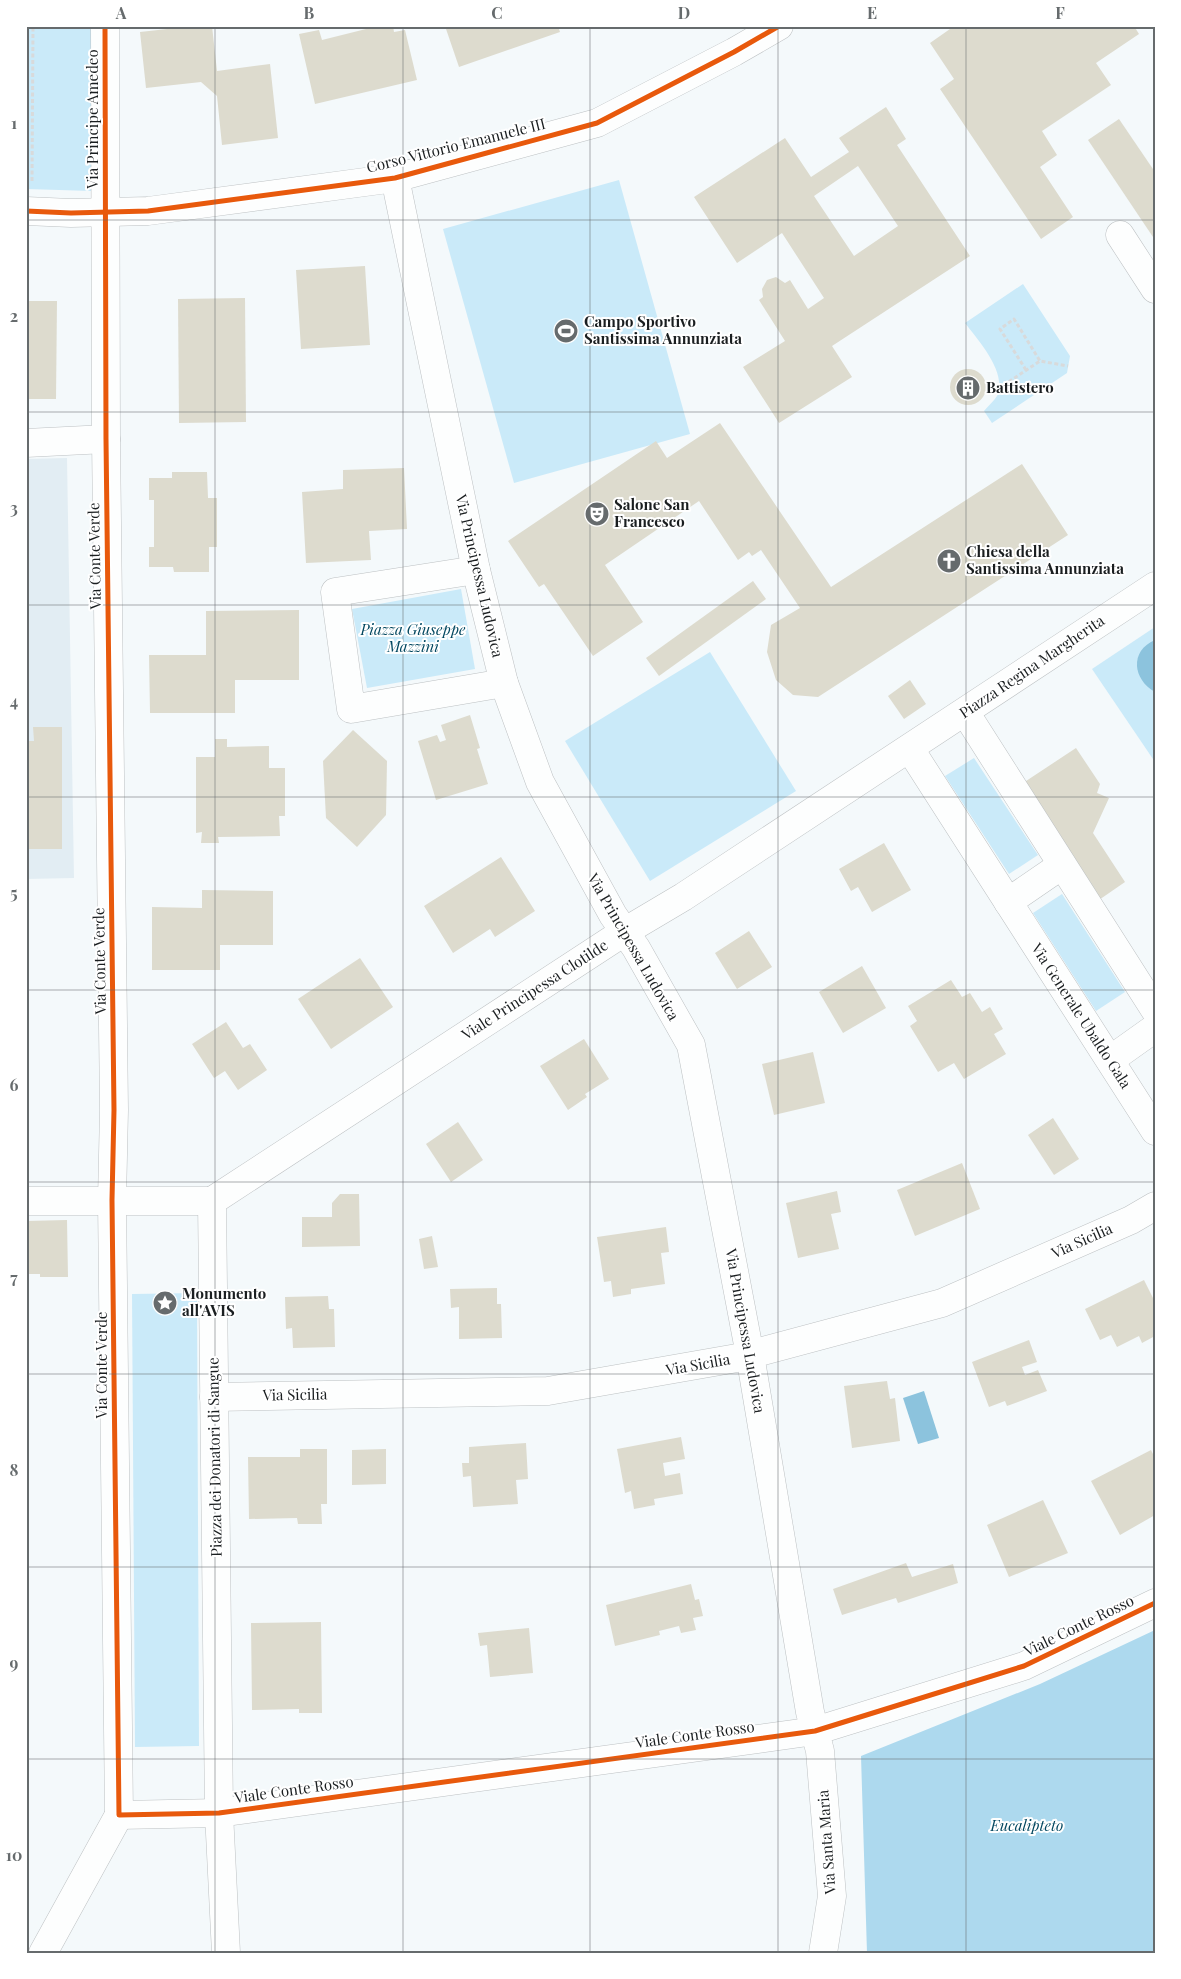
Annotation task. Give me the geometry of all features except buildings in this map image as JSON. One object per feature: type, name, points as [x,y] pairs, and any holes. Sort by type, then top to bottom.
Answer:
[{"type":"street","name":"Via Principe Amedeo","points":[[105,26],[105,212]]},
{"type":"street","name":"Corso Vittorio Emanuele III","points":[[29,211],[105,212],[148,210],[395,178],[597,123],[779,26]]},
{"type":"street","name":"Via Principessa Ludovica","points":[[395,178],[476,570],[504,684],[540,782],[624,932],[636,948],[691,1045],[750,1356],[810,1712],[815,1732]]},
{"type":"street","name":"Via Conte Verde","points":[[105,212],[114,1090],[112,1200],[119,1815]]},
{"type":"street","points":[[1120,235],[1155,288]]},
{"type":"street","points":[[26,443],[106,439]]},
{"type":"street","points":[[476,570],[335,592],[351,709],[504,684]]},
{"type":"street","name":"Piazza Regina Margherita","points":[[910,749],[1155,586]]},
{"type":"street","points":[[965,712],[1155,1010]]},
{"type":"street","name":"Viale Principessa Clotilde","points":[[212,1201],[624,932],[683,897],[910,749]]},
{"type":"street","name":"Via Generale Ubaldo Gala","points":[[910,749],[1155,1131]]},
{"type":"street","points":[[1008,902],[1062,865]]},
{"type":"street","points":[[1110,1060],[1155,1028]]},
{"type":"street","points":[[26,1201],[212,1201]]},
{"type":"street","name":"Piazza dei Donatori di Sangue","points":[[212,1201],[219,1813],[226,1953]]},
{"type":"street","name":"Via Sicilia","points":[[214,1397],[548,1391],[750,1356],[942,1303],[1131,1220],[1155,1206]]},
{"type":"street","name":"Viale Conte Rosso","points":[[119,1815],[219,1813],[815,1732],[1024,1666],[1155,1603]]},
{"type":"street","name":"Via Santa Maria","points":[[815,1732],[820,1751],[832,1896],[823,1953]]},
{"type":"street","points":[[43,1953],[119,1815]]},
{"type":"path","points":[[29,211],[33,26]]},
{"type":"path","points":[[26,120],[32,121]]},
{"type":"path","points":[[1026,370],[1000,329],[1014,319],[1040,361]]},
{"type":"path","points":[[998,389],[1040,361],[1068,366]]},
{"type":"shaded area","points":[[67,458],[74,878],[26,879],[26,459]]},
{"type":"shaded area","points":[[1155,640],[1155,692],[1142,680],[1137,666],[1141,651]]},
{"type":"shaded area","points":[[924,1391],[939,1438],[918,1444],[903,1398]]},
{"type":"green space","points":[[26,26],[92,26],[92,191],[26,189]]},
{"type":"green space","name":"Campo Sportivo Santissima Annunziata","points":[[619,180],[690,434],[514,483],[443,229]]},
{"type":"green space","points":[[1023,284],[1070,356],[1067,373],[992,423],[984,411],[997,396],[999,387],[998,377],[990,357],[965,323]]},
{"type":"green space","name":"Piazza Giuseppe Mazzini","points":[[461,589],[475,669],[367,688],[352,609]]},
{"type":"green space","points":[[1155,627],[1155,762],[1092,669]]},
{"type":"green space","points":[[710,652],[796,791],[650,881],[565,741]]},
{"type":"green space","points":[[974,758],[1038,855],[1009,874],[945,776]]},
{"type":"green space","points":[[1062,894],[1125,992],[1096,1011],[1033,913]]},
{"type":"green space","points":[[197,1293],[199,1746],[135,1747],[132,1294]]},
{"type":"green space","name":"Eucalipteto","points":[[1155,1630],[1155,1953],[867,1953],[861,1756],[1040,1684]]},
{"type":"cycle path","points":[[105,26],[106,439],[114,1110],[112,1200],[119,1815],[219,1813],[815,1731],[1024,1666],[1155,1603]]},
{"type":"cycle path","points":[[26,211],[71,213],[148,211],[395,178],[597,123],[734,52],[779,26]]},
{"type":"place","name":"Campo Sportivo Santissima Annunziata","points":[[566,331]]},
{"type":"place","name":"Battistero","points":[[968,388]]},
{"type":"place","name":"Salone San Francesco","points":[[597,514]]},
{"type":"place","name":"Chiesa della Santissima Annunziata","points":[[949,561]]},
{"type":"place","name":"Monumento all'AVIS","points":[[165,1303]]}]
